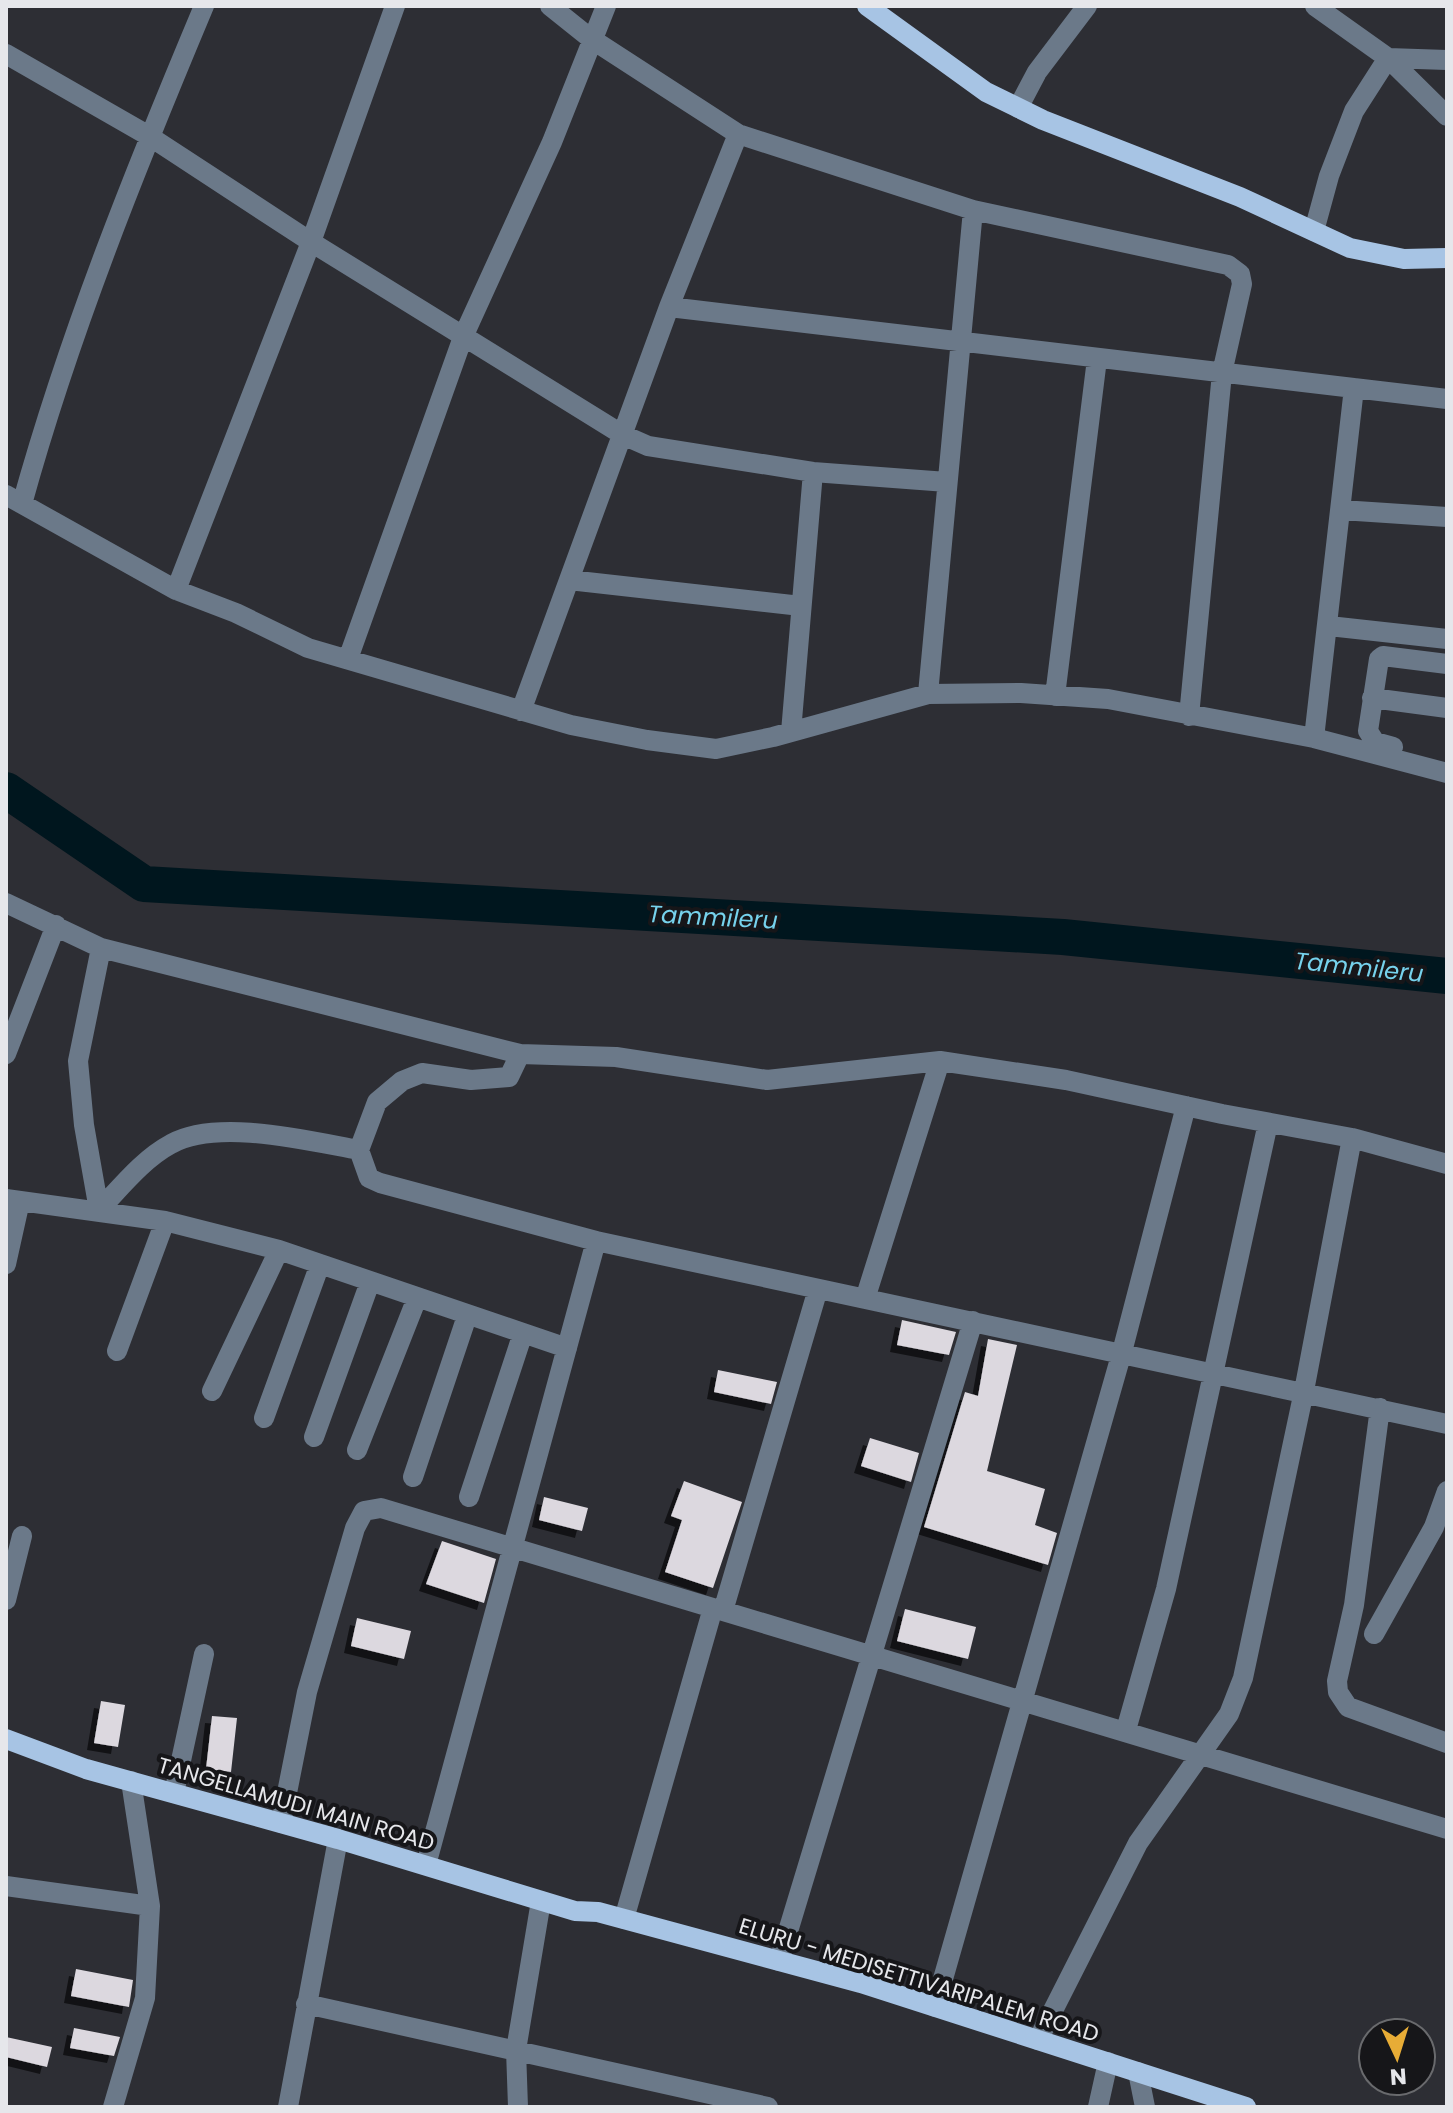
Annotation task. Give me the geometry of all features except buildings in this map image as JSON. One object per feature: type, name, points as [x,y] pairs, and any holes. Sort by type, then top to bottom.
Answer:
[{"type":"main road","points":[[867,6],[986,92],[1018,108],[1240,197],[1350,248],[1404,259],[1447,258]]},
{"type":"main road","name":"TANGELLAMUDI MAIN ROAD","points":[[6,1739],[86,1769],[338,1839],[575,1911]]},
{"type":"main road","name":"ELURU - MEDISETTIVARIPALEM ROAD","points":[[575,1911],[598,1912],[779,1961],[935,2007],[1246,2107]]},
{"type":"street","points":[[204,6],[149,136],[14,499],[176,590],[236,613],[308,648],[571,725],[716,749],[928,694],[967,691],[1108,699],[1314,738],[1447,773]]},
{"type":"street","points":[[176,590],[311,242],[395,6]]},
{"type":"street","points":[[550,6],[590,38],[738,134],[973,210],[1228,265],[1240,274],[1242,284],[1222,373],[1189,716]]},
{"type":"street","points":[[348,659],[463,337],[552,142],[590,38],[606,6]]},
{"type":"street","points":[[1018,108],[1037,72],[1087,6]]},
{"type":"street","points":[[1315,6],[1388,58],[1447,116]]},
{"type":"street","points":[[6,54],[149,136],[311,242],[623,435],[648,446],[813,472],[947,482]]},
{"type":"street","points":[[1388,58],[1447,60]]},
{"type":"street","points":[[1314,231],[1329,176],[1354,111],[1388,58]]},
{"type":"street","points":[[521,711],[669,307],[738,134]]},
{"type":"street","points":[[928,694],[973,210]]},
{"type":"street","points":[[669,307],[1447,399]]},
{"type":"street","points":[[1055,696],[1097,359]]},
{"type":"street","points":[[1314,738],[1354,388]]},
{"type":"street","points":[[791,732],[813,472]]},
{"type":"street","points":[[1341,510],[1447,517]]},
{"type":"street","points":[[569,580],[801,606]]},
{"type":"street","points":[[1329,626],[1447,639]]},
{"type":"street","points":[[1447,664],[1383,656],[1377,664],[1368,731],[1375,742],[1447,762]]},
{"type":"street","points":[[1372,698],[1447,708]]},
{"type":"street","points":[[6,903],[101,948],[520,1054],[616,1057],[767,1080],[940,1061],[1066,1080],[1352,1138],[1447,1164]]},
{"type":"street","points":[[6,1054],[56,925]]},
{"type":"street","points":[[99,1210],[84,1125],[78,1061],[101,948]]},
{"type":"street","points":[[520,1054],[509,1077],[471,1080],[422,1073],[402,1081],[377,1102],[359,1150],[369,1178],[596,1241],[1447,1424]]},
{"type":"street","points":[[865,1299],[940,1061]]},
{"type":"street","points":[[935,2007],[1122,1352],[1186,1106]]},
{"type":"street","points":[[1126,1730],[1166,1589],[1211,1372],[1268,1123]]},
{"type":"street","points":[[99,1210],[151,1157],[174,1142],[216,1133],[289,1138],[359,1150]]},
{"type":"street","points":[[1038,2040],[1138,1843],[1229,1714],[1243,1678],[1304,1391],[1352,1138]]},
{"type":"street","points":[[6,1264],[13,1200],[99,1210],[165,1221],[279,1250],[567,1348]]},
{"type":"street","points":[[117,1351],[165,1221]]},
{"type":"street","points":[[426,1865],[596,1241]]},
{"type":"street","points":[[212,1391],[279,1250]]},
{"type":"street","points":[[264,1418],[320,1264]]},
{"type":"street","points":[[314,1437],[370,1282]]},
{"type":"street","points":[[624,1919],[818,1289]]},
{"type":"street","points":[[357,1450],[417,1298]]},
{"type":"street","points":[[413,1477],[467,1316]]},
{"type":"street","points":[[779,1961],[973,1321]]},
{"type":"street","points":[[469,1497],[523,1333]]},
{"type":"street","points":[[1380,1408],[1354,1605],[1337,1681],[1338,1692],[1348,1707],[1447,1743]]},
{"type":"street","points":[[1374,1634],[1441,1530],[1447,1491]]},
{"type":"street","points":[[281,1823],[307,1692],[355,1528],[364,1511],[381,1508],[1447,1829]]},
{"type":"street","points":[[6,1600],[22,1536]]},
{"type":"street","points":[[174,1793],[204,1654]]},
{"type":"street","points":[[113,2107],[145,1998],[150,1906],[131,1781]]},
{"type":"street","points":[[288,2107],[338,1839]]},
{"type":"street","points":[[6,1886],[150,1906]]},
{"type":"street","points":[[518,2107],[516,2050],[541,1901]]},
{"type":"street","points":[[306,2004],[763,2107]]},
{"type":"street","points":[[1098,2107],[1108,2062]]},
{"type":"street","points":[[1138,2072],[1145,2107]]},
{"type":"waterway","name":"Tammileru","points":[[6,790],[144,884],[1063,937],[1447,976]]}]
